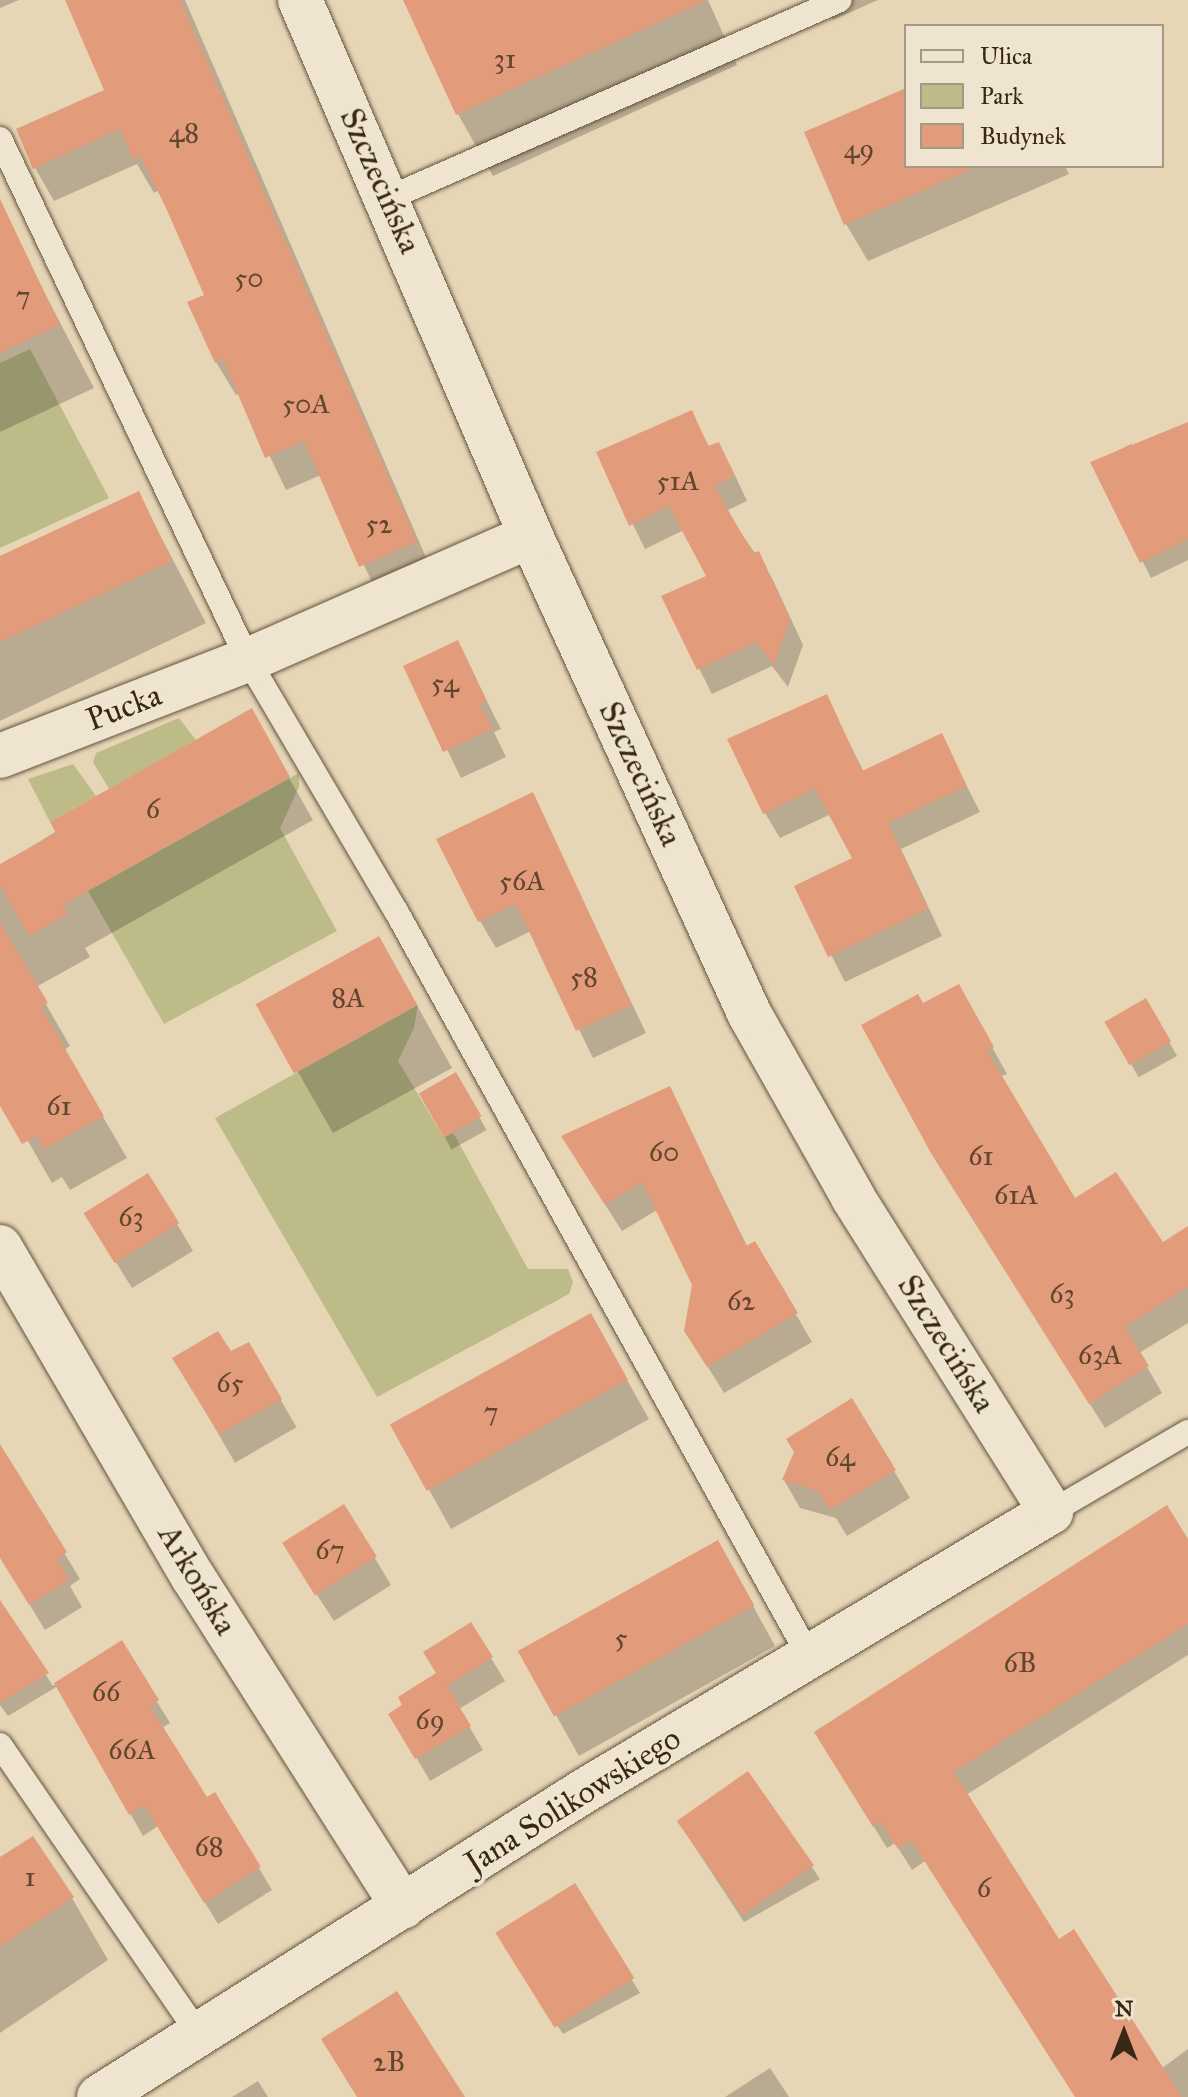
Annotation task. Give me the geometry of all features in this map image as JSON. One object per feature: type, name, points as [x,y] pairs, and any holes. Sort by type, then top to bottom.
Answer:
[{"type":"street","name":"Szczecińska","points":[[300,0],[389,198],[531,536],[750,1015],[845,1184],[1051,1512]]},
{"type":"street","name":"Pucka","points":[[0,756],[248,660],[531,536]]},
{"type":"street","name":"Arkońska","points":[[0,1247],[193,1577],[403,1907]]},
{"type":"street","name":"Jana Solikowskiego","points":[[99,2097],[403,1907],[1051,1512]]},
{"type":"lane","points":[[389,198],[839,0]]},
{"type":"lane","points":[[0,139],[248,660],[396,911],[810,1658]]},
{"type":"lane","points":[[1051,1512],[1188,1432]]},
{"type":"lane","points":[[0,1745],[198,2033]]},
{"type":"green space","points":[[30,349],[109,498],[0,548],[0,363]]},
{"type":"green space","points":[[179,718],[196,740],[109,789],[93,762],[96,753]]},
{"type":"green space","points":[[73,764],[96,796],[50,822],[28,779]]},
{"type":"green space","points":[[299,773],[299,787],[280,828],[337,931],[164,1024],[88,891]]},
{"type":"green space","points":[[418,1005],[414,1028],[398,1061],[443,1136],[452,1132],[455,1136],[528,1269],[568,1269],[573,1282],[569,1294],[377,1397],[215,1118]]},
{"type":"building","points":[[65,0],[180,0],[417,542],[359,567],[304,441],[265,458],[223,359],[215,363],[187,302],[204,295],[166,208],[140,156],[133,160],[120,129],[33,169],[16,129],[104,90]]},
{"type":"building","points":[[403,0],[707,0],[456,115]]},
{"type":"building","points":[[904,89],[904,168],[974,168],[844,225],[804,132]]},
{"type":"building","points":[[0,199],[60,325],[0,353]]},
{"type":"building","points":[[692,410],[708,446],[719,442],[735,476],[714,486],[753,553],[759,551],[790,619],[774,665],[756,642],[697,670],[661,596],[706,576],[669,506],[629,526],[596,452]]},
{"type":"building","points":[[1188,422],[1188,539],[1140,563],[1090,462]]},
{"type":"building","points":[[139,491],[172,561],[0,642],[0,556]]},
{"type":"building","points":[[458,640],[487,701],[480,704],[492,729],[443,752],[403,666]]},
{"type":"building","points":[[827,694],[862,771],[942,733],[967,786],[888,823],[928,909],[828,957],[794,886],[852,858],[815,789],[763,814],[727,739]]},
{"type":"building","points":[[252,708],[290,777],[63,905],[68,914],[29,936],[0,885],[0,864],[56,833],[50,822]]},
{"type":"building","points":[[533,792],[632,1005],[576,1031],[516,904],[478,922],[436,839]]},
{"type":"building","points":[[0,922],[48,1003],[41,1007],[104,1116],[44,1149],[37,1136],[22,1144],[0,1106]]},
{"type":"building","points":[[379,936],[417,1005],[294,1073],[256,1004]]},
{"type":"building","points":[[959,984],[994,1047],[987,1051],[1075,1198],[1116,1172],[1163,1242],[1188,1226],[1188,1287],[1125,1327],[1149,1366],[1089,1404],[932,1155],[861,1025],[918,994],[923,1003]]},
{"type":"building","points":[[1146,998],[1171,1041],[1129,1065],[1104,1022]]},
{"type":"building","points":[[456,1072],[482,1116],[444,1138],[419,1094]]},
{"type":"building","points":[[670,1086],[746,1246],[755,1241],[798,1313],[707,1367],[684,1331],[692,1285],[642,1182],[605,1205],[561,1136]]},
{"type":"building","points":[[148,1173],[179,1223],[115,1263],[84,1213]]},
{"type":"building","points":[[591,1313],[628,1379],[427,1491],[390,1425]]},
{"type":"building","points":[[218,1331],[231,1351],[249,1342],[282,1399],[219,1434],[172,1358]]},
{"type":"building","points":[[852,1398],[896,1470],[830,1510],[818,1491],[782,1480],[794,1452],[786,1439]]},
{"type":"building","points":[[0,1444],[67,1552],[57,1559],[69,1580],[29,1605],[0,1558]]},
{"type":"building","points":[[344,1504],[377,1557],[315,1595],[282,1543]]},
{"type":"building","points":[[1167,1505],[1188,1539],[1188,1624],[954,1772],[1059,1939],[1074,1929],[1182,2097],[1075,2097],[911,1840],[898,1849],[880,1822],[873,1827],[814,1732]]},
{"type":"building","points":[[718,1540],[754,1606],[554,1717],[518,1651]]},
{"type":"building","points":[[0,1600],[49,1673],[0,1703]]},
{"type":"building","points":[[471,1622],[493,1657],[447,1686],[471,1726],[415,1759],[388,1714],[402,1705],[398,1697],[436,1673],[423,1652]]},
{"type":"building","points":[[122,1640],[159,1700],[150,1706],[207,1797],[215,1792],[261,1867],[204,1903],[144,1805],[129,1815],[54,1683]]},
{"type":"building","points":[[748,1771],[814,1865],[743,1915],[677,1821]]},
{"type":"building","points":[[33,1836],[74,1897],[0,1947],[0,1857]]},
{"type":"building","points":[[575,1883],[634,1978],[555,2028],[495,1933]]},
{"type":"building","points":[[397,1991],[465,2097],[357,2097],[321,2039]]}]
